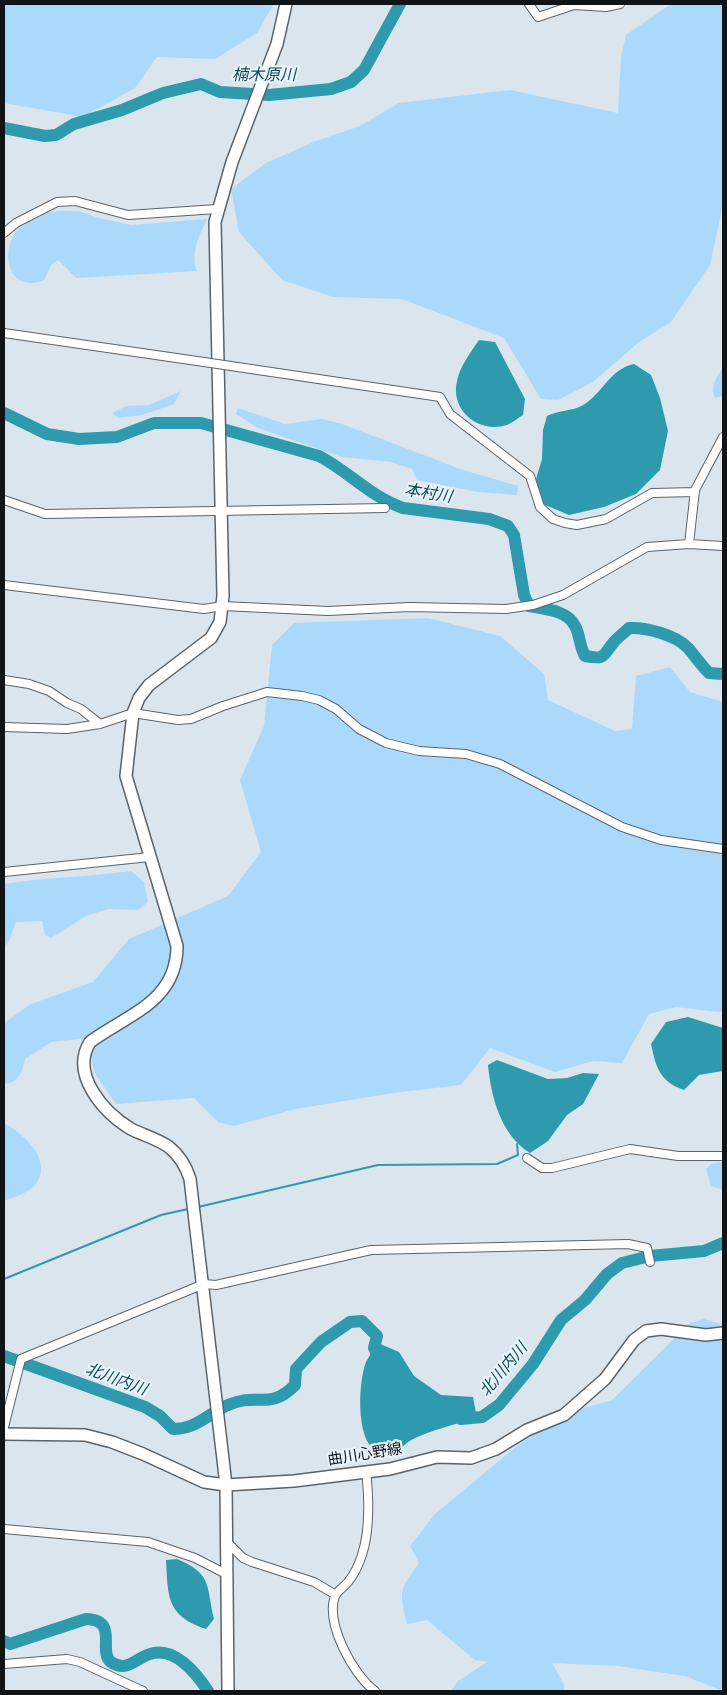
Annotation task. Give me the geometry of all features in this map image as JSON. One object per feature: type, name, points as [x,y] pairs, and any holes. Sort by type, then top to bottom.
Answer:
[{"type":"street","points":[[228,1691],[226,1485],[204,1284],[190,1178],[185,1164],[167,1146],[131,1128],[112,1115],[85,1078],[82,1064],[84,1052],[90,1042],[162,994],[174,972],[177,946],[126,776],[133,714],[140,698],[149,685],[211,638],[220,622],[222,606],[215,236],[217,208],[232,162],[277,44],[286,4]]},
{"type":"street","points":[[529,4],[538,17],[574,5],[606,7],[620,4]]},
{"type":"street","points":[[4,234],[16,222],[57,202],[75,201],[128,215],[217,208]]},
{"type":"street","points":[[4,334],[440,397],[450,414],[530,476],[540,508],[553,519],[565,524],[577,525],[606,519],[652,493],[695,492]]},
{"type":"street","points":[[689,544],[695,492],[723,437]]},
{"type":"street","points":[[4,500],[45,514],[385,508]]},
{"type":"street","points":[[4,585],[204,609],[222,606],[328,611],[409,607],[506,609],[533,605],[563,595],[647,547],[689,544],[723,546]]},
{"type":"street","points":[[4,680],[29,684],[49,692],[81,709],[100,724]]},
{"type":"street","points":[[4,727],[67,730],[100,724],[133,714],[178,720],[191,718],[267,692],[319,700],[336,709],[359,729],[386,743],[419,751],[466,754],[500,764],[622,827],[661,840],[723,849]]},
{"type":"street","points":[[4,872],[150,857]]},
{"type":"street","points":[[527,1158],[542,1168],[552,1168],[630,1148],[678,1156],[723,1156]]},
{"type":"street","points":[[4,1427],[21,1359],[204,1284],[216,1285],[371,1250],[628,1244],[646,1248],[650,1262]]},
{"type":"street","name":"曲川心野線","points":[[4,1434],[85,1435],[112,1442],[143,1454],[204,1482],[226,1485],[294,1481],[366,1471],[390,1470],[437,1457],[478,1457],[527,1430],[564,1415],[605,1379],[634,1340],[646,1331],[661,1329],[706,1335],[723,1333]]},
{"type":"street","points":[[366,1471],[368,1495],[363,1554],[348,1582],[336,1595],[333,1612],[338,1635],[356,1672],[375,1691]]},
{"type":"street","points":[[4,1529],[148,1542],[195,1558],[228,1575]]},
{"type":"street","points":[[228,1543],[243,1558],[314,1582],[336,1595]]},
{"type":"street","points":[[4,1664],[67,1659],[80,1662],[143,1691]]},
{"type":"shaded area","points":[[4,4],[274,4],[257,33],[215,59],[157,57],[135,88],[83,117],[4,103]]},
{"type":"shaded area","points":[[671,4],[723,4],[723,205],[710,265],[671,322],[639,342],[593,382],[558,400],[541,399],[504,338],[402,299],[333,297],[282,280],[239,232],[231,189],[266,163],[316,141],[360,126],[399,103],[510,90],[618,113],[621,58],[626,35]]},
{"type":"shaded area","points":[[78,211],[131,225],[207,219],[198,238],[195,251],[194,258],[197,271],[76,278],[58,260],[51,265],[44,280],[32,283],[23,282],[16,277],[11,270],[8,252],[15,233],[26,224],[49,212]]},
{"type":"shaded area","points":[[479,340],[495,342],[525,399],[523,415],[507,425],[496,427],[477,423],[468,417],[458,401],[456,392],[458,375]]},
{"type":"shaded area","points":[[634,364],[651,375],[660,398],[668,431],[660,470],[636,494],[604,507],[569,515],[543,504],[536,479],[542,459],[543,430],[547,416],[585,404],[618,372]]},
{"type":"shaded area","points":[[723,368],[723,396],[715,398],[714,382]]},
{"type":"shaded area","points":[[181,391],[174,404],[142,415],[118,418],[112,413],[126,406],[149,405]]},
{"type":"shaded area","points":[[238,408],[285,424],[322,419],[342,424],[463,470],[518,486],[517,495],[478,492],[417,480],[412,469],[391,462],[342,457],[258,428],[236,414]]},
{"type":"shaded area","points":[[428,618],[500,636],[544,674],[548,700],[615,731],[632,729],[636,676],[670,667],[690,692],[723,702],[723,1011],[676,1007],[649,1014],[622,1063],[593,1061],[555,1072],[490,1048],[461,1085],[393,1093],[295,1109],[234,1126],[218,1122],[194,1098],[116,1104],[94,1072],[88,1038],[51,1042],[25,1059],[19,1076],[13,1081],[4,1084],[4,1023],[31,1004],[93,982],[129,939],[228,896],[261,852],[240,780],[264,726],[272,645],[294,623]]},
{"type":"shaded area","points":[[131,871],[144,882],[148,902],[138,910],[108,909],[86,916],[51,938],[45,935],[42,921],[16,922],[8,943],[4,946],[4,884]]},
{"type":"shaded area","points":[[688,1017],[723,1028],[723,1071],[699,1075],[684,1090],[664,1078],[657,1066],[651,1044],[666,1022]]},
{"type":"shaded area","points":[[497,1060],[548,1079],[567,1078],[583,1073],[599,1074],[583,1104],[567,1115],[548,1141],[530,1153],[512,1136],[499,1114],[492,1090],[488,1065]]},
{"type":"shaded area","points":[[4,1123],[29,1142],[40,1160],[41,1169],[39,1179],[32,1188],[4,1201]]},
{"type":"shaded area","points":[[723,1162],[723,1190],[711,1186],[706,1169],[711,1164]]},
{"type":"shaded area","points":[[704,1319],[723,1325],[723,1691],[685,1676],[618,1666],[552,1663],[564,1685],[564,1691],[451,1691],[458,1681],[487,1662],[475,1660],[427,1620],[407,1624],[402,1591],[419,1563],[410,1546],[435,1514],[552,1417],[612,1400],[690,1323]]},
{"type":"shaded area","points":[[378,1343],[399,1352],[414,1376],[441,1395],[473,1397],[477,1418],[424,1434],[408,1442],[393,1453],[385,1454],[375,1451],[368,1442],[363,1430],[360,1400],[366,1362]]},
{"type":"shaded area","points":[[177,1559],[197,1570],[206,1582],[214,1619],[206,1629],[183,1618],[176,1611],[172,1603],[167,1584],[166,1560]]},
{"type":"waterway","name":"楠木原川","points":[[4,128],[45,136],[56,135],[74,124],[122,110],[163,93],[201,84],[220,92],[269,95],[331,89],[351,82],[364,70],[400,4]]},
{"type":"waterway","name":"本村川","points":[[4,413],[47,434],[79,439],[117,437],[154,423],[201,423],[319,456],[370,491],[403,508],[489,519],[508,526],[514,535],[524,595],[529,606],[555,611],[567,617],[577,629],[585,656],[603,656],[629,628],[644,629],[676,639],[688,648],[709,673],[723,674]]},
{"type":"waterway","points":[[198,1207],[378,1165],[497,1164],[518,1155],[517,1144]]},
{"type":"waterway","points":[[4,1279],[161,1215],[188,1209]]},
{"type":"waterway","name":"北川内川","points":[[461,1419],[482,1417],[499,1405],[533,1364],[561,1320],[585,1300],[607,1274],[622,1263],[650,1256],[704,1251],[723,1243]]},
{"type":"waterway","name":"北川内川","points":[[4,1356],[145,1407],[160,1416],[173,1429],[189,1427],[238,1401],[270,1399],[286,1393],[295,1385],[296,1369],[321,1342],[350,1322],[362,1321],[377,1336],[374,1348],[381,1363]]},
{"type":"waterway","points":[[4,1641],[10,1644],[86,1619],[96,1621],[105,1630],[107,1657],[111,1662],[122,1666],[131,1664],[150,1654],[168,1654],[176,1657],[191,1669],[208,1691]]}]
